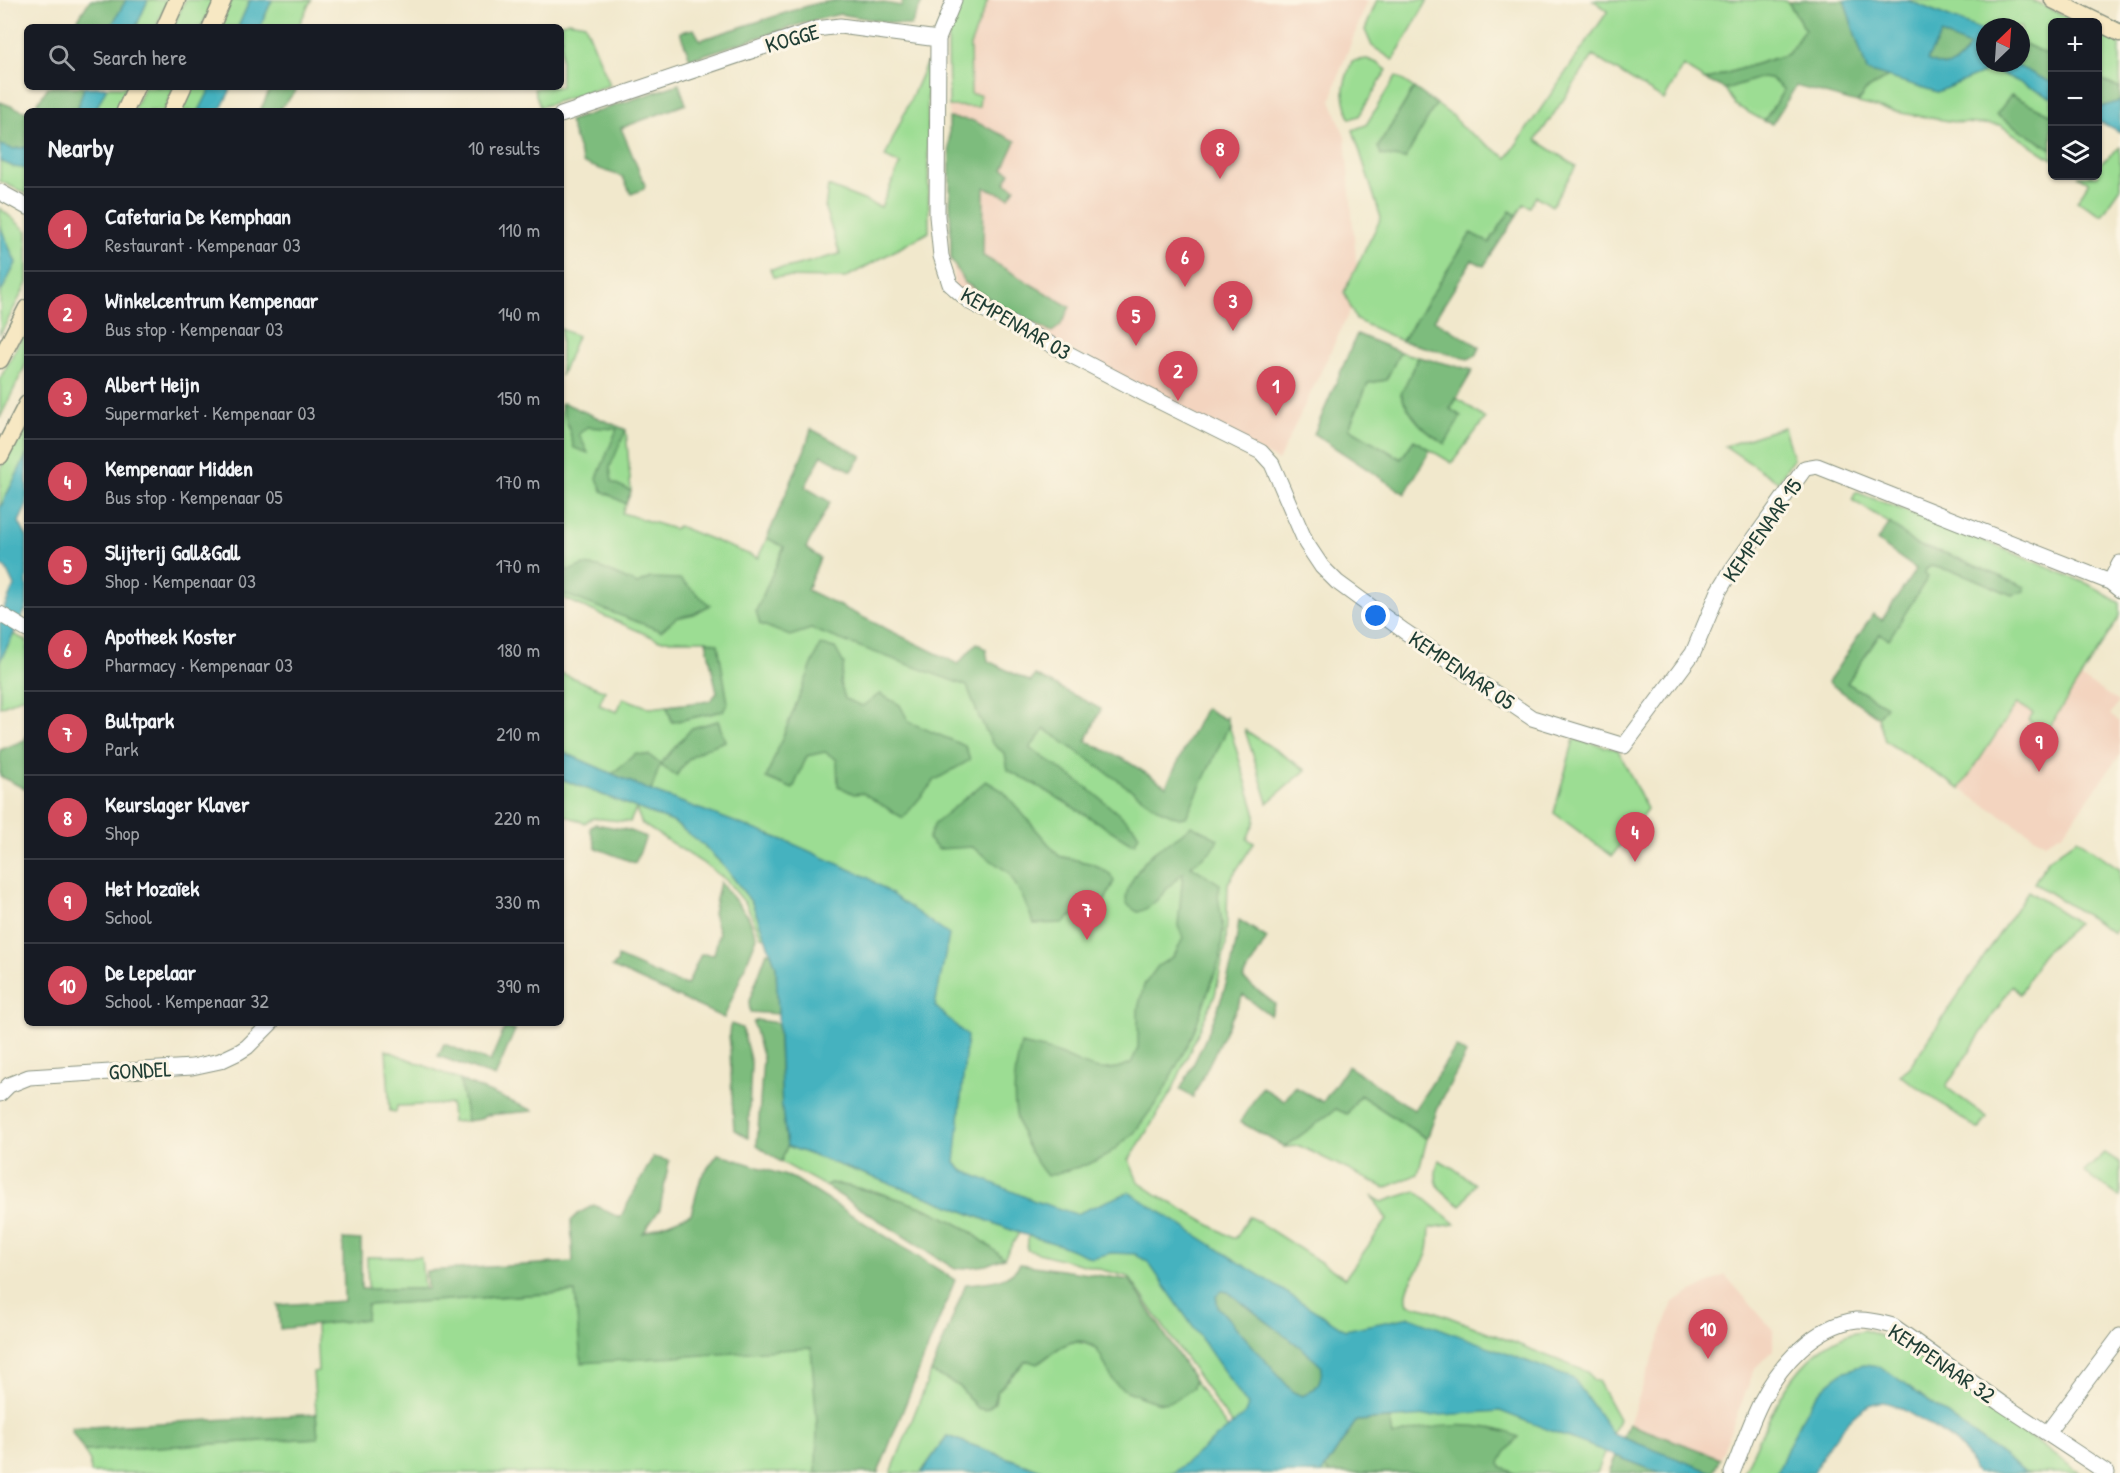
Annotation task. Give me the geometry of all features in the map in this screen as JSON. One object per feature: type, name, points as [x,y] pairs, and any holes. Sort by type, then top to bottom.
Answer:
[{"type":"main road","points":[[166,24],[177,0]]},
{"type":"main road","points":[[213,24],[223,0]]},
{"type":"main road","points":[[2053,0],[2120,33]]},
{"type":"main road","points":[[126,108],[134,90]]},
{"type":"main road","points":[[173,108],[182,90]]},
{"type":"main road","points":[[0,360],[24,314]]},
{"type":"main road","points":[[0,456],[24,410]]},
{"type":"street","name":"KEMPENAAR 03","points":[[954,0],[938,39],[937,216],[941,256],[950,284],[970,302],[1261,452],[1272,464]]},
{"type":"street","name":"KOGGE","points":[[564,114],[816,29],[840,26],[938,39]]},
{"type":"street","points":[[0,192],[24,205]]},
{"type":"street","name":"KEMPENAAR 05","points":[[1272,464],[1306,543],[1322,567],[1337,582],[1404,631],[1532,718],[1624,746]]},
{"type":"street","name":"KEMPENAAR 15","points":[[1624,746],[1693,653],[1719,591],[1731,570],[1806,468],[1817,466],[2115,586]]},
{"type":"street","points":[[2115,586],[2120,563]]},
{"type":"street","points":[[0,614],[24,627]]},
{"type":"street","name":"GONDEL","points":[[0,1094],[9,1085],[29,1077],[192,1067],[220,1061],[247,1047],[268,1026]]},
{"type":"street","name":"KEMPENAAR 32","points":[[1733,1472],[1762,1400],[1780,1371],[1796,1354],[1828,1328],[1856,1320],[1873,1320],[1893,1326],[2107,1473]]},
{"type":"street","points":[[2047,1433],[2120,1336]]},
{"type":"shaded area","points":[[984,0],[1368,0],[1331,100],[1345,137],[1359,292],[1278,461],[954,288],[948,97]]},
{"type":"shaded area","points":[[2081,678],[2119,702],[2110,715],[2120,722],[2120,755],[2063,833],[2045,843],[1960,789],[2017,702],[2033,713],[2029,720],[2046,732]]},
{"type":"shaded area","points":[[1725,1275],[1773,1330],[1773,1350],[1755,1368],[1720,1458],[1629,1424],[1673,1302]]},
{"type":"green space","points":[[90,0],[126,0],[113,24],[75,24]]},
{"type":"green space","points":[[148,0],[168,0],[157,24],[137,24]]},
{"type":"green space","points":[[185,0],[214,0],[203,24],[174,24]]},
{"type":"green space","points":[[231,0],[250,0],[239,24],[221,24]]},
{"type":"green space","points":[[272,0],[311,0],[299,24],[261,24]]},
{"type":"green space","points":[[868,0],[901,6],[903,0],[923,0],[911,26],[840,14],[690,59],[680,32],[694,29],[700,40],[817,3]]},
{"type":"green space","points":[[961,0],[988,0],[970,46],[971,94],[980,95],[979,107],[949,106],[948,33]]},
{"type":"green space","points":[[1377,0],[1428,0],[1393,60],[1372,46],[1365,30]]},
{"type":"green space","points":[[1593,0],[1781,0],[1788,2],[1805,29],[1788,54],[1705,80],[1683,66],[1664,100],[1593,56],[1536,140],[1576,166],[1552,206],[1536,196],[1530,207],[1524,204],[1517,215],[1510,212],[1489,243],[1471,234],[1402,341],[1356,320],[1344,292],[1381,218],[1353,130],[1366,125],[1396,76],[1414,88],[1378,147],[1405,159],[1436,104],[1455,118],[1460,126],[1507,158],[1608,11]]},
{"type":"green space","points":[[1844,0],[1867,71],[1888,77],[1865,91],[1857,103],[1796,86],[1772,124],[1764,121],[1784,90],[1770,78],[1762,77],[1725,89],[1705,80],[1788,54],[1805,29],[1788,2]]},
{"type":"green space","points":[[1907,0],[2030,0],[2070,18],[2048,18],[2048,55],[2030,46],[2030,18],[1976,18],[1976,28]]},
{"type":"green space","points":[[568,21],[585,24],[610,85],[540,107],[534,90],[564,90],[564,24],[560,24]]},
{"type":"green space","points":[[1941,34],[1969,46],[1956,63],[1947,66],[1927,60]]},
{"type":"green space","points":[[2102,34],[2120,43],[2120,89],[2102,80]]},
{"type":"green space","points":[[2030,46],[2048,55],[2048,81],[2029,72]]},
{"type":"green space","points":[[1367,59],[1387,70],[1359,116],[1350,119],[1344,95],[1346,78],[1352,61]]},
{"type":"green space","points":[[927,62],[929,232],[845,278],[773,277],[770,269],[786,268],[840,254],[825,209],[828,186],[881,207],[900,164],[885,157]]},
{"type":"green space","points":[[1985,72],[1998,72],[2048,96],[2048,113],[2012,95],[1997,115],[2048,147],[2048,156],[2000,125],[1961,123],[1858,103],[1865,91],[1888,77],[1937,92]]},
{"type":"green space","points":[[1762,77],[1770,78],[1784,90],[1764,121],[1735,105],[1725,89]]},
{"type":"green space","points":[[2102,80],[2120,89],[2120,101],[2102,107]]},
{"type":"green space","points":[[679,84],[686,104],[621,128],[645,185],[644,189],[631,194],[623,177],[583,163],[569,121]]},
{"type":"green space","points":[[1414,88],[1436,104],[1405,159],[1381,155],[1378,147]]},
{"type":"green space","points":[[46,90],[83,90],[78,108],[34,108]]},
{"type":"green space","points":[[106,90],[127,90],[118,108],[96,108]]},
{"type":"green space","points":[[143,90],[174,90],[165,108],[134,108]]},
{"type":"green space","points":[[190,90],[210,90],[200,108],[182,108]]},
{"type":"green space","points":[[270,90],[296,91],[281,108],[261,108]]},
{"type":"green space","points":[[2011,95],[2048,113],[2048,147],[1996,115]]},
{"type":"green space","points":[[0,102],[24,111],[24,147],[13,149],[0,145]]},
{"type":"green space","points":[[949,118],[971,120],[1016,141],[1003,169],[1010,172],[1005,183],[1015,188],[1009,197],[984,187],[983,256],[1070,307],[1060,326],[1052,332],[1010,312],[964,282],[951,259]]},
{"type":"green space","points":[[2120,147],[2120,189],[2102,215],[2077,201],[2089,182],[2085,180],[2102,180],[2102,162]]},
{"type":"green space","points":[[0,161],[24,168],[24,193],[0,181]]},
{"type":"green space","points":[[0,208],[24,228],[24,289],[0,335],[0,294],[16,263],[0,226]]},
{"type":"green space","points":[[1510,211],[1517,215],[1484,266],[1472,260],[1434,320],[1480,347],[1475,356],[1468,359],[1402,341],[1471,233],[1489,243]]},
{"type":"green space","points":[[564,330],[577,336],[564,368]]},
{"type":"green space","points":[[24,333],[24,368],[0,418],[0,379]]},
{"type":"green space","points":[[1357,334],[1400,352],[1386,380],[1368,383],[1349,428],[1401,459],[1414,440],[1430,450],[1405,494],[1314,434]]},
{"type":"green space","points":[[1400,352],[1418,357],[1401,395],[1413,417],[1424,429],[1445,443],[1461,416],[1450,410],[1457,398],[1485,419],[1452,463],[1414,440],[1401,459],[1349,428],[1368,383],[1386,380]]},
{"type":"green space","points":[[1418,357],[1473,370],[1450,409],[1461,416],[1445,444],[1418,423],[1401,394]]},
{"type":"green space","points":[[564,403],[626,430],[610,467],[612,482],[631,491],[626,504],[602,491],[597,478],[617,429],[587,427],[579,434],[588,453],[574,448],[564,411]]},
{"type":"green space","points":[[564,404],[626,430],[631,491],[622,513],[674,529],[678,526],[758,558],[767,538],[784,546],[773,573],[1190,807],[1229,725],[1255,812],[1255,821],[1247,839],[1254,843],[1228,883],[1226,944],[1215,995],[1172,1091],[1129,1160],[1138,1182],[1233,1238],[1236,1238],[1249,1216],[1345,1278],[1387,1220],[1373,1197],[1382,1202],[1416,1191],[1455,1224],[1430,1228],[1427,1253],[1407,1292],[1408,1304],[1429,1309],[1588,1372],[1593,1380],[1598,1381],[1619,1419],[1597,1473],[1309,1473],[1232,1425],[1129,1277],[1027,1250],[1029,1232],[955,1163],[956,1138],[935,1006],[791,843],[651,791],[659,765],[635,755],[612,774],[564,752],[564,674],[605,691],[599,705],[617,712],[623,698],[650,708],[667,706],[672,722],[723,711],[706,640],[659,640],[564,598]],"holes":[[[718,721],[725,741],[697,751],[684,762]]]},
{"type":"green space","points":[[24,424],[24,460],[0,508],[0,469]]},
{"type":"green space","points":[[1784,427],[1793,459],[1778,482],[1725,446]]},
{"type":"green space","points":[[811,429],[862,456],[852,471],[822,455],[805,487],[830,502],[806,548],[820,558],[807,590],[958,664],[977,643],[986,650],[988,661],[1031,682],[1035,675],[1101,709],[1086,741],[1125,760],[1166,786],[1205,708],[1224,719],[1226,717],[1229,725],[1186,817],[1179,818],[1160,810],[1045,729],[1030,748],[1089,789],[1134,827],[1139,835],[1135,843],[1131,843],[1008,770],[1005,754],[992,743],[967,686],[811,629],[790,636],[760,624],[756,611],[784,547],[767,538],[805,449]]},
{"type":"green space","points":[[1856,492],[1977,538],[2088,584],[2120,603],[2120,616],[2046,732],[2028,720],[2033,713],[2017,703],[1960,789],[1885,741],[1878,717],[1885,706],[1847,683],[1880,633],[1889,638],[1926,569],[1931,566],[1961,573],[2012,595],[1948,554],[1916,545],[1889,523],[1852,500]]},
{"type":"green space","points":[[1890,523],[1916,545],[1948,554],[2025,587],[2025,591],[2012,595],[1961,573],[1931,566],[1926,569],[1925,573],[1928,577],[1889,639],[1880,634],[1847,683],[1886,706],[1878,717],[1828,682],[1873,614],[1882,620],[1916,569],[1877,541]]},
{"type":"green space","points":[[583,565],[599,567],[637,584],[650,578],[680,579],[710,605],[694,614],[676,618],[661,631],[564,594],[564,568],[569,571]]},
{"type":"green space","points":[[13,634],[24,640],[24,696],[0,707],[0,661]]},
{"type":"green space","points":[[706,640],[718,644],[728,703],[723,711],[672,722],[667,706],[710,701],[717,693]]},
{"type":"green space","points":[[820,645],[835,648],[844,664],[840,683],[845,699],[862,706],[880,694],[900,705],[909,722],[965,746],[970,760],[935,780],[903,818],[863,793],[854,794],[838,786],[837,760],[825,752],[807,756],[793,789],[766,778]]},
{"type":"green space","points":[[718,721],[725,741],[691,757],[676,776],[660,765],[651,791],[612,774],[635,754],[649,755],[660,764],[692,728]]},
{"type":"green space","points":[[1245,730],[1306,770],[1267,803],[1267,799]]},
{"type":"green space","points":[[1574,739],[1618,750],[1647,809],[1612,856],[1554,813]]},
{"type":"green space","points":[[24,740],[24,788],[0,776],[0,750]]},
{"type":"green space","points":[[564,780],[673,822],[703,845],[726,868],[752,903],[765,937],[761,936],[746,904],[726,880],[642,824],[636,809],[630,822],[593,818],[585,823],[564,815]]},
{"type":"green space","points":[[986,781],[1003,791],[1059,856],[1093,864],[1110,874],[1114,881],[1105,901],[1070,917],[1064,923],[1034,924],[1009,873],[972,847],[938,849],[928,839],[935,823]]},
{"type":"green space","points":[[595,824],[628,830],[646,837],[635,863],[596,848],[590,828]]},
{"type":"green space","points":[[1191,825],[1218,839],[1212,850],[1191,866],[1220,884],[1218,896],[1223,929],[1220,959],[1193,1034],[1161,1096],[1134,1133],[1106,1156],[1089,1164],[1047,1176],[1026,1145],[1016,1113],[1015,1081],[1021,1044],[1050,1051],[1100,1069],[1131,1063],[1138,1048],[1138,1009],[1144,985],[1158,966],[1174,956],[1183,938],[1178,926],[1183,873],[1157,900],[1138,912],[1127,903],[1127,892],[1137,872],[1149,857]]},
{"type":"green space","points":[[2077,839],[2120,869],[2120,925],[2114,933],[2034,883],[2048,860]]},
{"type":"green space","points":[[720,882],[748,916],[757,937],[724,1018],[612,967],[617,963],[618,957],[672,981],[687,985],[701,954],[714,955],[719,933],[713,913]]},
{"type":"green space","points":[[2028,891],[2078,923],[2043,954],[2020,994],[2012,986],[1946,1087],[1987,1117],[1979,1130],[1900,1075],[1910,1067]]},
{"type":"green space","points":[[1239,920],[1267,938],[1243,979],[1275,1004],[1270,1015],[1243,995],[1193,1097],[1180,1090],[1201,1049],[1218,1008],[1231,965]]},
{"type":"green space","points":[[767,952],[771,953],[776,966],[778,1014],[750,1012],[749,1001]]},
{"type":"green space","points":[[756,1020],[778,1023],[782,1109],[787,1146],[781,1162],[757,1145],[763,1059],[753,1023]]},
{"type":"green space","points":[[731,1024],[742,1028],[751,1063],[748,1138],[734,1129],[729,1035]]},
{"type":"green space","points":[[505,1027],[515,1030],[495,1077],[438,1056],[444,1044],[490,1062]]},
{"type":"green space","points":[[1456,1047],[1466,1054],[1439,1105],[1427,1139],[1360,1095],[1347,1114],[1336,1109],[1285,1147],[1240,1122],[1262,1087],[1284,1101],[1295,1087],[1323,1102],[1348,1066],[1414,1110]]},
{"type":"green space","points":[[386,1050],[460,1080],[467,1121],[452,1122],[451,1104],[397,1106],[396,1112],[390,1111]]},
{"type":"green space","points":[[460,1080],[534,1111],[486,1115],[481,1119],[467,1121]]},
{"type":"green space","points":[[1360,1095],[1427,1139],[1418,1174],[1385,1188],[1300,1146],[1285,1147],[1336,1109],[1347,1114]]},
{"type":"green space","points":[[787,1146],[1019,1233],[1004,1258],[965,1228],[925,1208],[875,1191],[831,1183],[825,1186],[781,1162]]},
{"type":"green space","points":[[2105,1153],[2120,1163],[2120,1197],[2084,1172]]},
{"type":"green space","points":[[718,1154],[795,1179],[955,1280],[878,1473],[816,1473],[817,1424],[811,1348],[581,1363],[575,1292],[367,1305],[366,1319],[280,1329],[278,1305],[344,1301],[343,1239],[361,1240],[361,1289],[427,1289],[426,1271],[573,1262],[571,1221],[579,1213],[594,1205],[620,1218],[653,1157],[669,1161],[660,1209],[643,1233],[691,1214],[701,1177]]},
{"type":"green space","points":[[1439,1160],[1475,1184],[1461,1206],[1439,1188],[1436,1176]]},
{"type":"green space","points":[[830,1183],[882,1194],[932,1211],[969,1231],[1004,1258],[986,1265],[955,1269],[825,1186]]},
{"type":"green space","points":[[367,1257],[421,1257],[424,1289],[368,1289]]},
{"type":"green space","points":[[1020,1264],[1130,1280],[1194,1380],[1193,1388],[1167,1403],[1148,1400],[1118,1386],[1101,1356],[1090,1344],[1083,1341],[1072,1342],[1058,1348],[1037,1364],[1025,1362],[1001,1387],[991,1406],[985,1410],[977,1408],[959,1386],[931,1372],[966,1284],[1003,1278]]},
{"type":"green space","points":[[614,1290],[824,1326],[835,1473],[411,1473],[393,1470],[393,1473],[91,1473],[90,1462],[84,1451],[318,1438],[313,1372],[318,1371],[316,1325],[366,1319],[366,1305]]},
{"type":"green space","points":[[1222,1291],[1228,1292],[1323,1367],[1321,1378],[1315,1389],[1302,1396],[1293,1392],[1218,1307],[1216,1294]]},
{"type":"green space","points":[[1864,1330],[1891,1340],[1912,1353],[2080,1473],[2026,1473],[1908,1386],[1856,1367],[1831,1382],[1800,1421],[1777,1473],[1744,1473],[1775,1407],[1803,1366],[1820,1350],[1840,1337]]},
{"type":"green space","points":[[1072,1342],[1083,1343],[1096,1350],[1118,1386],[1153,1401],[1166,1402],[1178,1398],[1193,1388],[1194,1380],[1228,1429],[1173,1473],[1049,1473],[947,1436],[921,1473],[891,1473],[931,1372],[959,1386],[977,1408],[995,1403],[997,1392],[1025,1362],[1038,1364],[1062,1346]]},
{"type":"green space","points":[[316,1414],[318,1438],[84,1451],[72,1432],[72,1428]]},
{"type":"green space","points":[[1390,1419],[1393,1436],[1423,1429],[1472,1426],[1489,1428],[1519,1437],[1505,1453],[1500,1463],[1501,1467],[1515,1473],[1330,1473],[1325,1469],[1356,1421]]},
{"type":"green space","points":[[1629,1424],[1720,1458],[1713,1473],[1623,1438]]},
{"type":"green space","points":[[1616,1456],[1660,1473],[1609,1473]]},
{"type":"water","points":[[126,0],[148,0],[137,24],[113,24]]},
{"type":"water","points":[[250,0],[272,0],[261,24],[239,24]]},
{"type":"water","points":[[1844,0],[1907,0],[1976,28],[1976,72],[1985,72],[1937,92],[1867,71]],"holes":[[[1941,34],[1969,46],[1956,63],[1946,66],[1927,60]]]},
{"type":"water","points":[[1998,72],[2029,72],[2048,81],[2048,96]]},
{"type":"water","points":[[83,90],[106,90],[96,108],[78,108]]},
{"type":"water","points":[[210,90],[230,90],[222,108],[200,108]]},
{"type":"water","points":[[2120,101],[2120,132],[2102,123],[2102,107]]},
{"type":"water","points":[[0,145],[13,149],[24,147],[24,169],[0,161]]},
{"type":"water","points":[[0,226],[16,263],[0,294]]},
{"type":"water","points":[[24,460],[24,511],[19,522],[24,531],[24,613],[0,661],[0,617],[14,586],[6,569],[0,565],[0,508]]},
{"type":"water","points":[[564,752],[651,791],[791,843],[867,877],[949,935],[935,1006],[967,1036],[955,1163],[962,1170],[1035,1201],[1076,1214],[1129,1192],[1345,1330],[1410,1317],[1574,1379],[1613,1434],[1714,1473],[1660,1473],[1500,1411],[1356,1421],[1322,1473],[1173,1473],[1244,1415],[1248,1406],[1148,1262],[1135,1254],[1111,1253],[1092,1258],[787,1146],[782,1109],[776,966],[752,903],[726,868],[703,845],[673,822],[564,780]],"holes":[[[1222,1291],[1228,1292],[1304,1350],[1322,1367],[1321,1377],[1315,1388],[1302,1396],[1293,1392],[1218,1307],[1216,1295]]]},
{"type":"water","points":[[1864,1365],[1879,1367],[1890,1373],[2026,1473],[1977,1473],[1973,1470],[1962,1448],[1950,1438],[1901,1408],[1883,1402],[1862,1409],[1852,1418],[1833,1441],[1814,1473],[1777,1473],[1799,1423],[1819,1393],[1832,1380]]},
{"type":"water","points":[[947,1436],[1049,1473],[921,1473]]},
{"type":"place","name":"Keurslager Klaver","points":[[1220,179]]},
{"type":"place","name":"Apotheek Koster","points":[[1185,287]]},
{"type":"place","name":"Albert Heijn","points":[[1233,331]]},
{"type":"place","name":"Slijterij Gall&Gall","points":[[1136,346]]},
{"type":"place","name":"Winkelcentrum Kempenaar","points":[[1178,401]]},
{"type":"place","name":"Cafetaria De Kemphaan","points":[[1276,416]]},
{"type":"place","name":"Het Mozaïek","points":[[2039,772]]},
{"type":"place","name":"Kempenaar Midden","points":[[1635,862]]},
{"type":"place","name":"Bultpark","points":[[1087,940]]},
{"type":"place","name":"De Lepelaar","points":[[1708,1359]]}]
